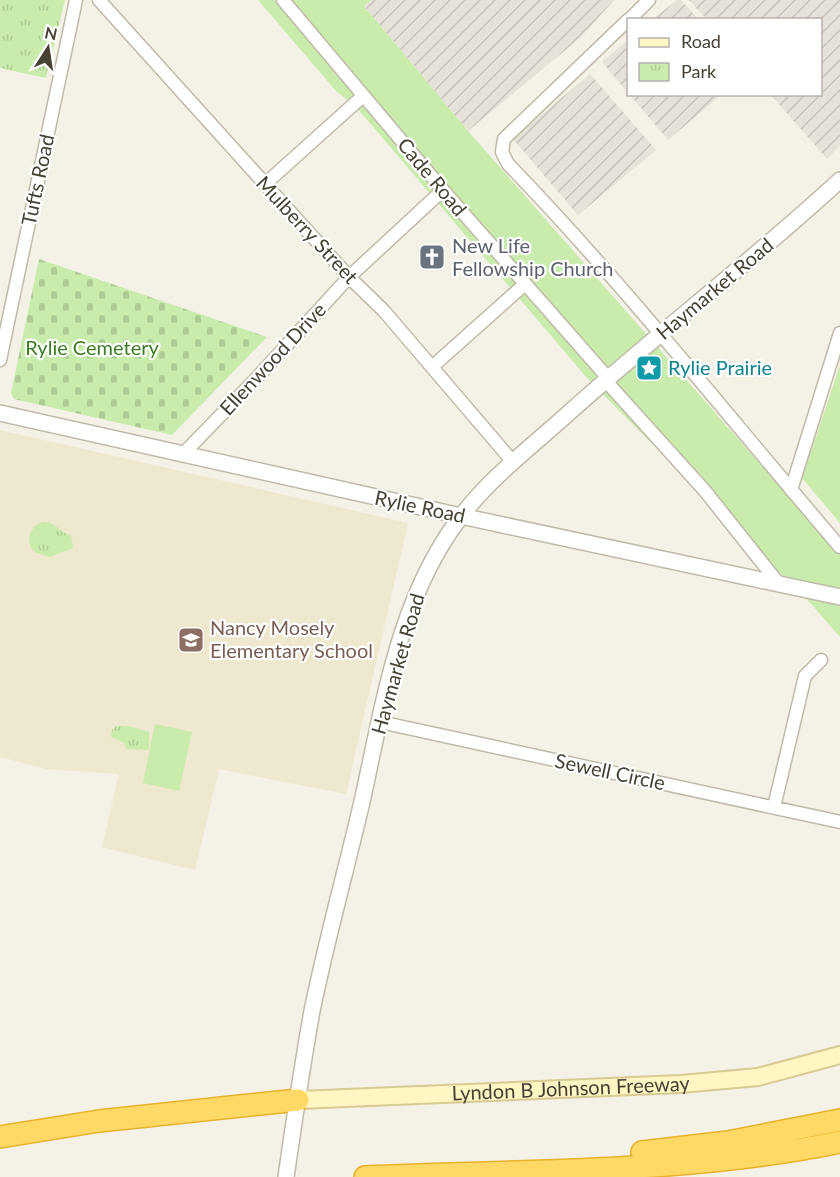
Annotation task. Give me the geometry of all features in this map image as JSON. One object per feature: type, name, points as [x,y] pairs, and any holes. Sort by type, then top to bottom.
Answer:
[{"type":"highway","points":[[0,1137],[99,1121],[298,1100]]},
{"type":"highway","points":[[460,1173],[728,1142],[840,1120]]},
{"type":"highway","points":[[365,1177],[739,1158],[840,1142]]},
{"type":"main road","name":"Lyndon B Johnson Freeway","points":[[298,1100],[681,1084],[758,1077],[840,1055]]},
{"type":"street","name":"Tufts Road","points":[[0,360],[76,0]]},
{"type":"street","name":"Mulberry Street","points":[[99,0],[349,277],[384,311],[513,462]]},
{"type":"street","name":"Cade Road","points":[[283,0],[443,190],[705,491],[779,584]]},
{"type":"street","points":[[631,18],[649,0]]},
{"type":"street","points":[[627,22],[504,138],[502,152],[508,164],[570,228],[663,333],[840,547]]},
{"type":"street","points":[[265,184],[363,96]]},
{"type":"street","name":"Haymarket Road","points":[[286,1177],[313,1008],[380,722],[404,628],[417,590],[435,552],[461,516],[513,462],[607,379],[744,267],[840,181]]},
{"type":"street","name":"Ellenwood Drive","points":[[182,455],[254,381],[349,277],[443,190]]},
{"type":"street","points":[[432,367],[525,284]]},
{"type":"street","points":[[791,490],[840,333]]},
{"type":"street","name":"Rylie Road","points":[[0,413],[182,455],[840,597]]},
{"type":"street","points":[[774,807],[805,676],[821,660]]},
{"type":"street","name":"Sewell Circle","points":[[380,722],[840,822]]},
{"type":"shaded area","points":[[371,0],[614,0],[580,38],[468,131],[364,6]]},
{"type":"shaded area","points":[[677,0],[681,0],[697,18],[654,18]]},
{"type":"shaded area","points":[[689,0],[840,0],[840,146],[827,159],[772,96],[822,96],[822,18],[705,18]]},
{"type":"shaded area","points":[[627,41],[627,92],[602,62]]},
{"type":"shaded area","points":[[590,74],[656,150],[578,215],[513,139]]},
{"type":"shaded area","points":[[631,96],[720,96],[668,140]]},
{"type":"shaded area","name":"Nancy Mosely Elementary School","points":[[0,430],[408,523],[346,794],[219,769],[195,870],[102,847],[119,774],[46,769],[0,757]]},
{"type":"green space","points":[[0,0],[65,0],[46,78],[0,68]]},
{"type":"green space","points":[[258,0],[371,0],[364,6],[468,131],[840,555],[840,637],[812,605],[587,378],[357,108],[336,91]]},
{"type":"green space","name":"Rylie Cemetery","points":[[39,259],[267,337],[172,435],[14,399],[11,393]]},
{"type":"green space","points":[[840,365],[840,523],[802,478]]},
{"type":"green space","points":[[42,522],[51,523],[71,535],[73,548],[50,557],[34,552],[29,539],[31,531]]},
{"type":"green space","points":[[155,724],[192,732],[179,791],[143,783]]},
{"type":"green space","points":[[116,726],[129,726],[149,732],[149,750],[126,749],[124,743],[111,737],[112,730]]},
{"type":"place","name":"New Life Fellowship Church","points":[[432,257]]},
{"type":"place","name":"Rylie Prairie","points":[[649,368]]},
{"type":"place","name":"Nancy Mosely Elementary School","points":[[191,640]]}]
